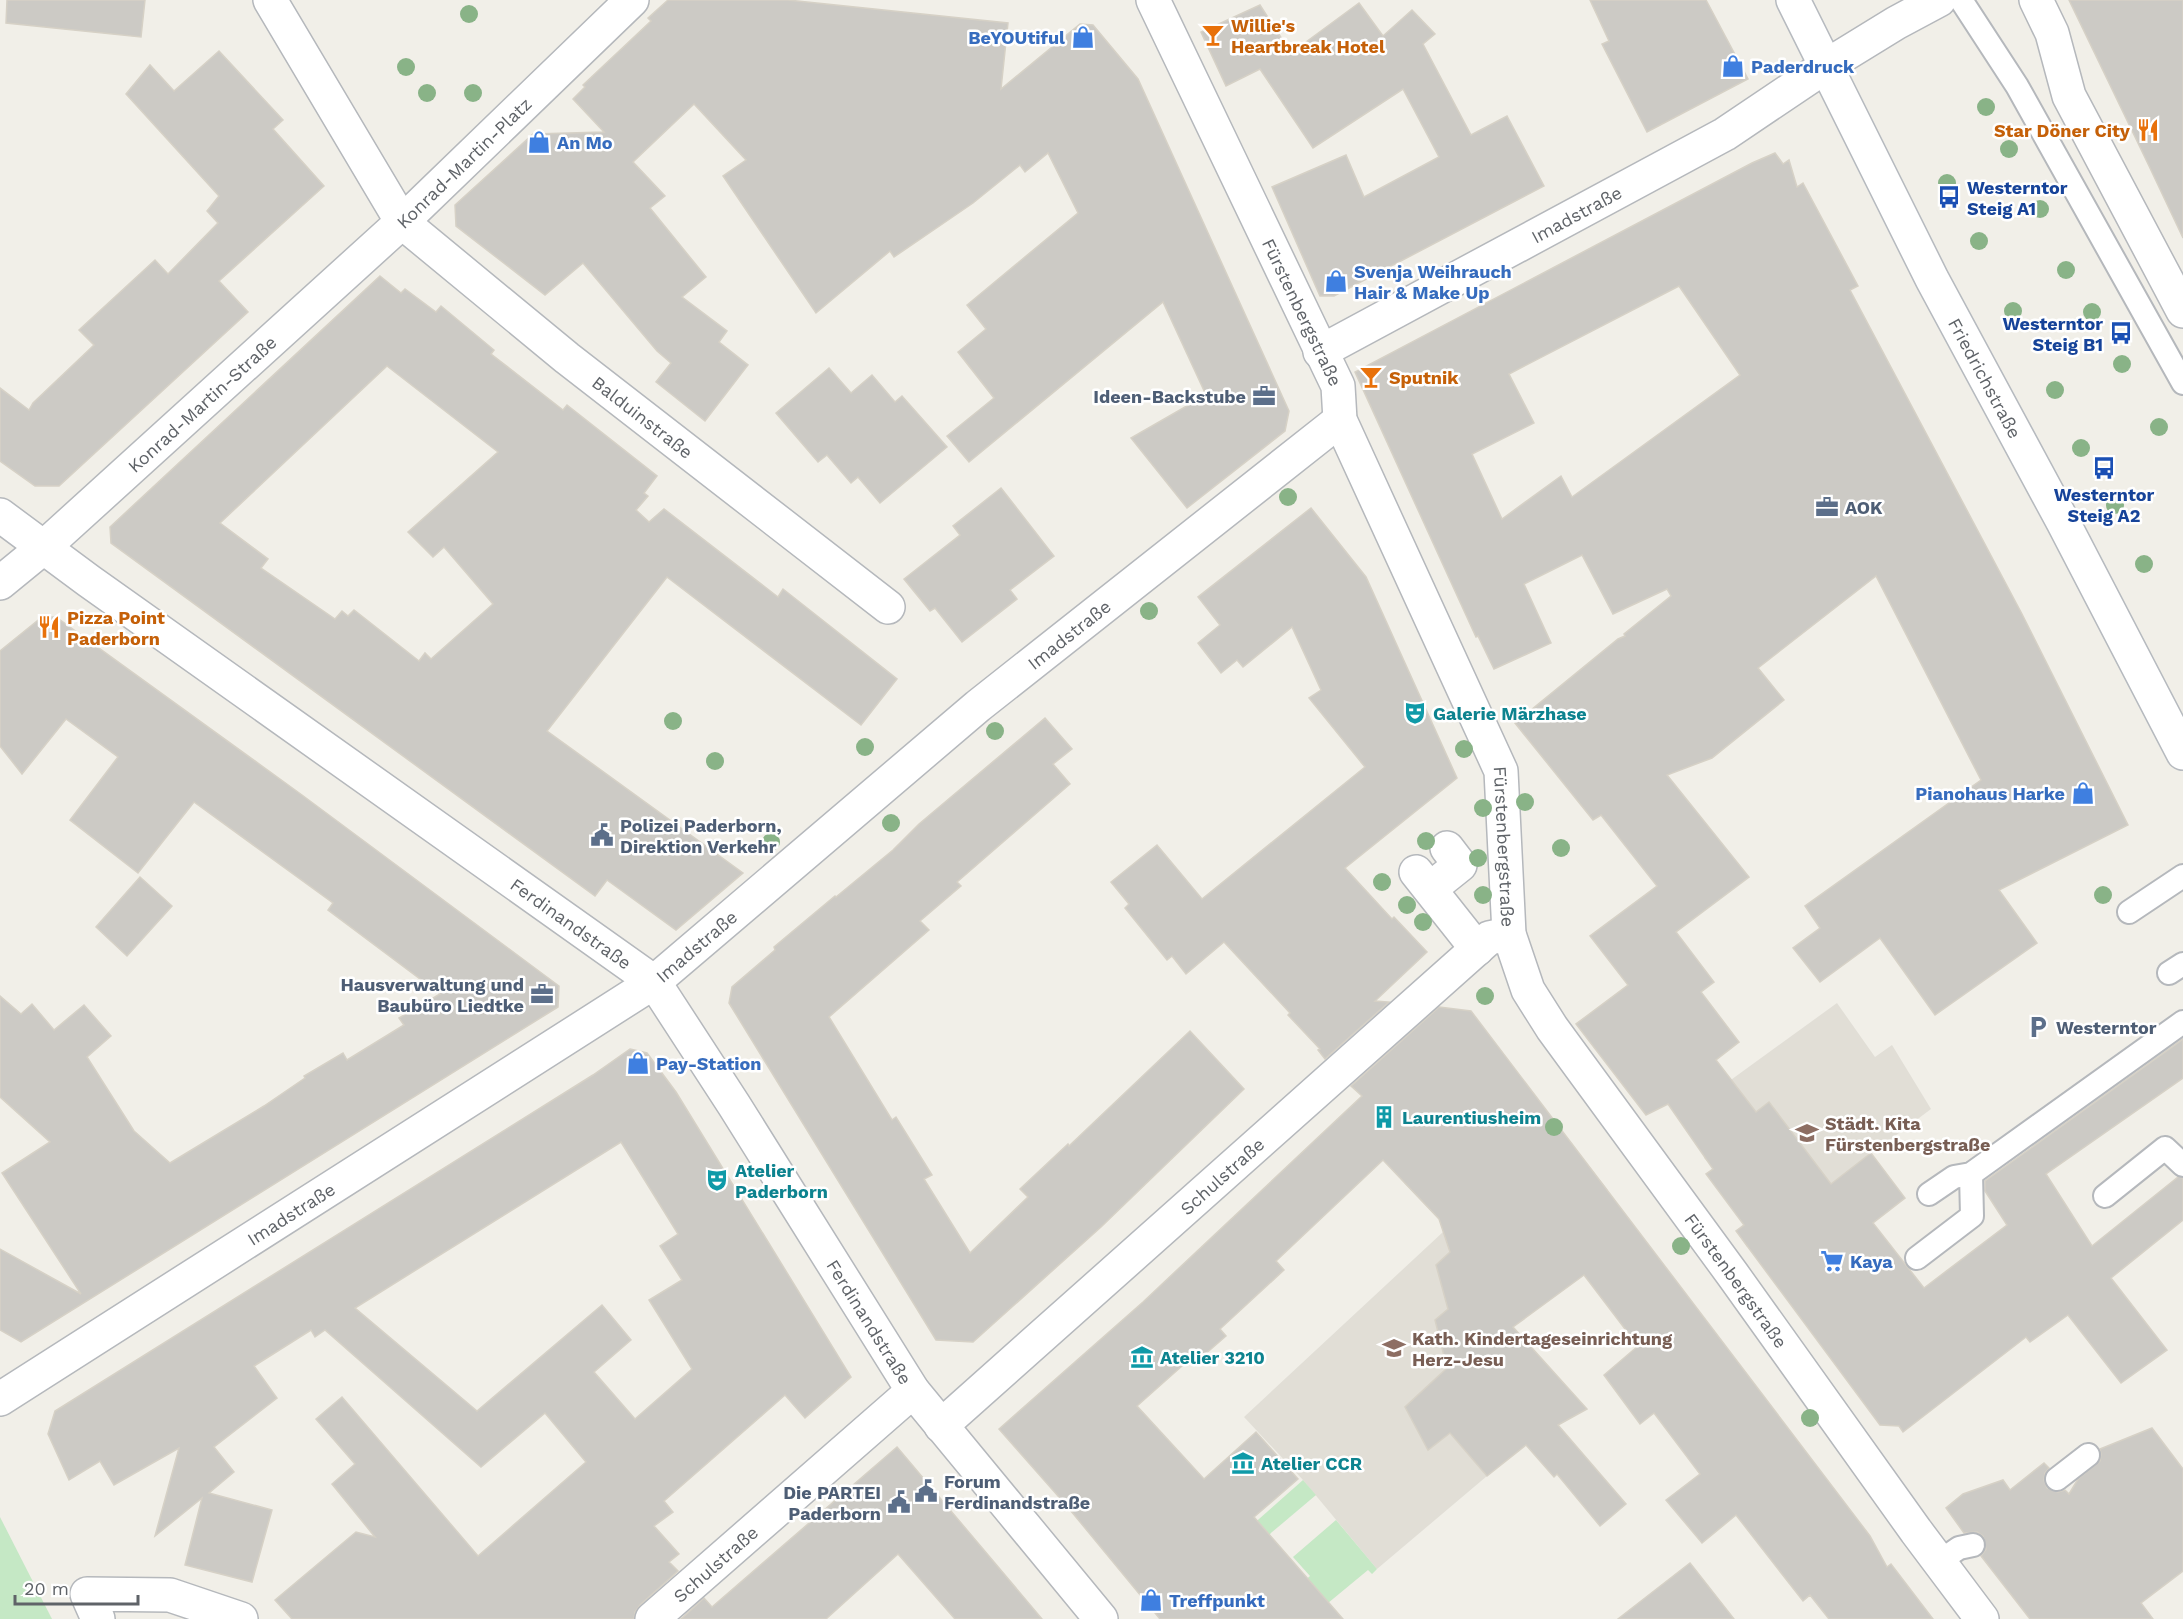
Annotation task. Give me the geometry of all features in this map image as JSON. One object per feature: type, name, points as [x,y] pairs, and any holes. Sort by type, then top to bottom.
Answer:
[{"type":"street","name":"Konrad-Martin-Platz","points":[[270,0],[402,222],[632,0]]},
{"type":"street","name":"Fürstenbergstraße","points":[[1152,0],[1338,386],[1340,420],[1501,771],[1509,934],[1528,990],[1552,1028],[1733,1275],[1959,1548],[1983,1619]]},
{"type":"street","name":"Friedrichstraße","points":[[1794,0],[1932,279],[2063,522],[2183,753]]},
{"type":"street","name":"Imadstraße","points":[[1320,352],[1725,134],[1826,66],[1896,23],[1939,0]]},
{"type":"street","points":[[2036,0],[2052,33],[2068,96],[2183,311]]},
{"type":"street","name":"Konrad-Martin-Straße","points":[[0,583],[44,547],[402,222]]},
{"type":"street","name":"Balduinstraße","points":[[402,222],[567,358],[888,607]]},
{"type":"street","name":"Imadstraße","points":[[0,1399],[654,982],[978,706],[1340,420]]},
{"type":"street","name":"Ferdinandstraße","points":[[0,515],[98,588],[654,982],[913,1391],[1101,1619]]},
{"type":"street","points":[[1447,848],[1460,865],[1423,880],[1477,949]]},
{"type":"street","name":"Schulstraße","points":[[941,1426],[1489,938],[1509,934]]},
{"type":"street","name":"Schulstraße","points":[[652,1619],[913,1391]]},
{"type":"street","points":[[92,1607],[170,1594],[241,1619]]},
{"type":"lane","points":[[1961,0],[2017,86],[2183,383]]},
{"type":"lane","points":[[2129,912],[2183,876]]},
{"type":"lane","points":[[1929,1194],[1954,1177],[1971,1174],[2183,1022]]},
{"type":"lane","points":[[2104,1197],[2165,1148],[2183,1165]]},
{"type":"lane","points":[[1917,1258],[1972,1216],[1971,1174]]},
{"type":"lane","points":[[2057,1479],[2088,1455]]},
{"type":"shaded area","name":"Städt. Kita Fürstenbergstraße","points":[[1837,1003],[1875,1057],[1892,1045],[1931,1109],[1747,1247],[1736,1231],[1744,1224],[1706,1174],[1713,1168],[1704,1158],[1717,1090]]},
{"type":"shaded area","name":"Kath. Kindertageseinrichtung Herz-Jesu","points":[[1449,1141],[1539,1175],[1575,1148],[1608,1190],[1545,1237],[1460,1355],[1417,1396],[1487,1476],[1377,1569],[1303,1480],[1244,1417],[1443,1232],[1439,1219],[1404,1183]]},
{"type":"green space","points":[[1303,1480],[1316,1495],[1245,1555],[1233,1542]]},
{"type":"green space","points":[[0,1517],[52,1619],[0,1619]]},
{"type":"green space","points":[[1336,1520],[1377,1569],[1372,1574],[1368,1570],[1322,1608],[1301,1584],[1310,1576],[1293,1557]]},
{"type":"building","points":[[7,0],[145,0],[141,37],[6,23]]},
{"type":"building","points":[[668,0],[788,0],[1008,23],[1001,89],[1080,24],[1093,25],[1138,79],[1289,411],[1285,431],[1187,508],[1131,438],[1206,395],[1163,302],[969,462],[947,436],[994,398],[958,352],[986,329],[967,305],[1078,213],[1048,153],[1025,172],[1020,165],[973,203],[894,257],[890,251],[816,313],[723,176],[746,160],[694,104],[633,162],[665,196],[650,208],[706,277],[682,297],[727,331],[719,342],[748,365],[705,421],[656,382],[671,363],[657,351],[583,263],[545,295],[456,226],[455,205],[533,134],[604,132],[573,99],[585,87],[583,85],[651,21],[648,18]]},
{"type":"building","points":[[1590,0],[1706,0],[1748,79],[1647,132],[1602,44],[1609,41]]},
{"type":"building","points":[[2069,0],[2183,0],[2183,238],[2149,166]]},
{"type":"building","points":[[1359,3],[1383,36],[1412,10],[1435,34],[1423,44],[1471,135],[1507,116],[1544,186],[1334,296],[1320,296],[1272,187],[1346,155],[1364,197],[1439,157],[1403,89],[1313,148],[1260,69],[1226,86],[1201,32],[1260,5],[1291,53]]},
{"type":"building","points":[[219,51],[283,120],[273,129],[324,186],[219,281],[248,312],[59,486],[35,486],[0,461],[0,388],[29,410],[33,403],[94,345],[79,330],[155,260],[168,274],[218,223],[207,211],[219,196],[126,94],[150,65],[174,91]]},
{"type":"building","points":[[1775,153],[1783,164],[1789,160],[1797,187],[1803,183],[1858,286],[1850,290],[2022,614],[2128,825],[1999,890],[2037,943],[1935,1015],[1880,938],[1820,982],[1793,948],[1820,928],[1805,906],[1981,780],[1876,576],[1758,668],[1784,700],[1712,758],[1667,775],[1749,877],[1676,932],[1714,982],[1701,992],[1739,1042],[1716,1060],[1756,1112],[1769,1102],[1831,1184],[1871,1153],[1905,1198],[1873,1223],[1924,1288],[2007,1225],[1985,1191],[1985,1181],[2183,1039],[2183,1078],[2046,1174],[2092,1246],[2178,1177],[2183,1178],[2183,1220],[2111,1278],[2167,1350],[2121,1383],[2068,1315],[2030,1342],[2026,1337],[1903,1432],[1899,1426],[1880,1425],[1736,1231],[1744,1225],[1706,1174],[1713,1169],[1668,1104],[1646,1115],[1576,1024],[1628,985],[1590,936],[1657,886],[1601,815],[1593,820],[1515,723],[1618,639],[1625,636],[1624,634],[1671,596],[1667,589],[1613,614],[1582,555],[1524,584],[1551,643],[1494,669],[1478,636],[1476,637],[1355,372]],"holes":[[[1679,286],[1740,375],[1572,497],[1561,476],[1502,519],[1472,454],[1534,423],[1509,374]]]},
{"type":"building","points":[[380,276],[401,293],[405,289],[436,312],[441,306],[494,350],[491,354],[563,410],[567,405],[657,476],[644,493],[648,496],[636,510],[649,522],[664,509],[778,597],[783,589],[897,679],[861,725],[667,577],[547,731],[743,873],[676,930],[607,880],[595,896],[111,543],[110,527]],"holes":[[[387,366],[498,452],[408,532],[433,557],[444,547],[493,604],[431,659],[425,653],[419,661],[354,610],[348,616],[342,611],[335,619],[261,568],[268,559],[220,523]]]},
{"type":"building","points":[[829,368],[851,393],[872,375],[895,402],[902,396],[947,447],[880,503],[858,477],[851,483],[827,455],[818,462],[776,413]]},
{"type":"building","points":[[1001,488],[1054,556],[1010,590],[1017,599],[962,642],[935,608],[930,611],[904,579],[960,535],[953,526]]},
{"type":"building","points":[[1311,508],[1366,577],[1457,778],[1345,868],[1392,919],[1394,917],[1427,952],[1375,1001],[1389,1002],[1325,1059],[1318,1050],[1320,1049],[1288,1015],[1290,1013],[1224,942],[1186,974],[1172,956],[1167,960],[1125,908],[1129,904],[1111,882],[1157,845],[1202,899],[1365,767],[1309,698],[1321,690],[1292,627],[1243,667],[1237,660],[1221,673],[1198,643],[1220,625],[1198,597]]},
{"type":"building","points":[[42,617],[56,617],[302,795],[559,986],[558,1007],[21,1342],[0,1330],[0,1249],[81,1294],[2,1173],[50,1142],[0,1097],[0,996],[21,1014],[32,1004],[54,1030],[84,1005],[111,1036],[87,1057],[134,1131],[170,1163],[264,1106],[305,1078],[304,1076],[343,1053],[347,1060],[404,1025],[399,1018],[440,994],[328,910],[333,903],[194,802],[138,873],[70,820],[118,757],[66,719],[22,774],[0,746],[0,651]]},
{"type":"building","points":[[1045,718],[1072,749],[1053,764],[1070,784],[957,882],[961,886],[920,921],[929,930],[829,1017],[892,1120],[896,1117],[932,1175],[924,1179],[970,1253],[1028,1197],[1020,1189],[1068,1144],[1069,1146],[1190,1031],[1244,1089],[1101,1227],[973,1342],[936,1340],[729,1003],[732,987],[775,950],[774,947],[893,850],[919,824]]},
{"type":"building","points":[[140,877],[172,906],[127,956],[96,927]]},
{"type":"building","points":[[1439,1007],[1471,1011],[1870,1536],[1887,1567],[1891,1564],[1933,1619],[1829,1619],[1810,1595],[1803,1601],[1736,1515],[1702,1543],[1666,1500],[1700,1474],[1654,1413],[1640,1424],[1604,1375],[1638,1346],[1584,1275],[1513,1327],[1587,1409],[1558,1425],[1626,1504],[1600,1526],[1557,1474],[1554,1477],[1526,1445],[1487,1476],[1450,1433],[1428,1450],[1405,1407],[1447,1368],[1435,1320],[1448,1309],[1436,1265],[1450,1252],[1439,1219],[1383,1160],[1276,1261],[1284,1270],[1220,1329],[1226,1336],[1195,1363],[1191,1358],[1137,1406],[1204,1479],[1256,1432],[1298,1479],[1254,1517],[1343,1619],[1160,1619],[1066,1505],[999,1429],[1143,1302],[1362,1096],[1351,1086]]},
{"type":"building","points":[[630,1049],[647,1053],[676,1092],[851,1377],[805,1418],[785,1395],[664,1501],[673,1512],[654,1526],[679,1554],[669,1562],[678,1571],[640,1605],[635,1612],[634,1619],[292,1619],[275,1600],[356,1532],[375,1537],[332,1484],[355,1464],[316,1419],[342,1397],[478,1556],[586,1462],[545,1413],[481,1467],[325,1330],[315,1337],[311,1330],[254,1366],[277,1398],[214,1447],[234,1472],[209,1493],[272,1510],[252,1582],[185,1565],[202,1498],[155,1536],[179,1448],[114,1485],[100,1461],[69,1480],[48,1434],[55,1411],[593,1075]],"holes":[[[621,1142],[678,1234],[660,1246],[682,1280],[649,1300],[692,1369],[635,1419],[594,1372],[631,1340],[602,1305],[477,1411],[355,1308]]]},
{"type":"building","points":[[2152,1428],[2183,1469],[2183,1571],[2141,1603],[2153,1619],[2030,1619],[1981,1556],[1986,1549],[1983,1536],[1977,1532],[1964,1533],[1946,1508],[1963,1494],[2003,1480],[2010,1490],[2044,1463],[2049,1468],[2044,1480],[2047,1488],[2058,1492],[2065,1490],[2069,1494],[2078,1479],[2100,1461],[2100,1449]]},
{"type":"building","points":[[897,1447],[1042,1619],[955,1619],[898,1554],[826,1619],[681,1619],[704,1598],[712,1607]]},
{"type":"building","points":[[1690,1563],[1734,1619],[1618,1619]]},
{"type":"place","name":"Willie's Heartbreak Hotel","points":[[1213,35]]},
{"type":"place","name":"BeYOUtiful","points":[[1083,37]]},
{"type":"place","name":"Paderdruck","points":[[1733,66]]},
{"type":"place","name":"Star Döner City","points":[[2148,130]]},
{"type":"place","name":"An Mo","points":[[539,142]]},
{"type":"place","name":"Westerntor Steig A1","points":[[1949,197]]},
{"type":"place","name":"Svenja Weihrauch Hair & Make Up","points":[[1336,281]]},
{"type":"place","name":"Westerntor Steig B1","points":[[2121,333]]},
{"type":"place","name":"Sputnik","points":[[1371,377]]},
{"type":"place","name":"Ideen-Backstube","points":[[1264,396]]},
{"type":"place","name":"Westerntor Steig A2","points":[[2104,468]]},
{"type":"place","name":"AOK","points":[[1827,507]]},
{"type":"place","name":"Pizza Point Paderborn","points":[[49,627]]},
{"type":"place","name":"Galerie Märzhase","points":[[1415,713]]},
{"type":"place","name":"Pianohaus Harke","points":[[2083,793]]},
{"type":"place","name":"Polizei Paderborn, Direktion Verkehr","points":[[602,835]]},
{"type":"place","name":"Hausverwaltung und Baubüro Liedtke","points":[[542,994]]},
{"type":"place","name":"Westerntor","points":[[2038,1027]]},
{"type":"place","name":"Pay-Station","points":[[638,1063]]},
{"type":"place","name":"Laurentiusheim","points":[[1384,1117]]},
{"type":"place","name":"Städt. Kita Fürstenbergstraße","points":[[1807,1133]]},
{"type":"place","name":"Atelier Paderborn","points":[[717,1180]]},
{"type":"place","name":"Kaya","points":[[1832,1261]]},
{"type":"place","name":"Kath. Kindertageseinrichtung Herz-Jesu","points":[[1394,1348]]},
{"type":"place","name":"Atelier 3210","points":[[1142,1357]]},
{"type":"place","name":"Atelier CCR","points":[[1243,1463]]},
{"type":"place","name":"Forum Ferdinandstraße","points":[[926,1491]]},
{"type":"place","name":"Die PARTEI Paderborn","points":[[899,1502]]},
{"type":"place","name":"Treffpunkt","points":[[1151,1600]]}]
